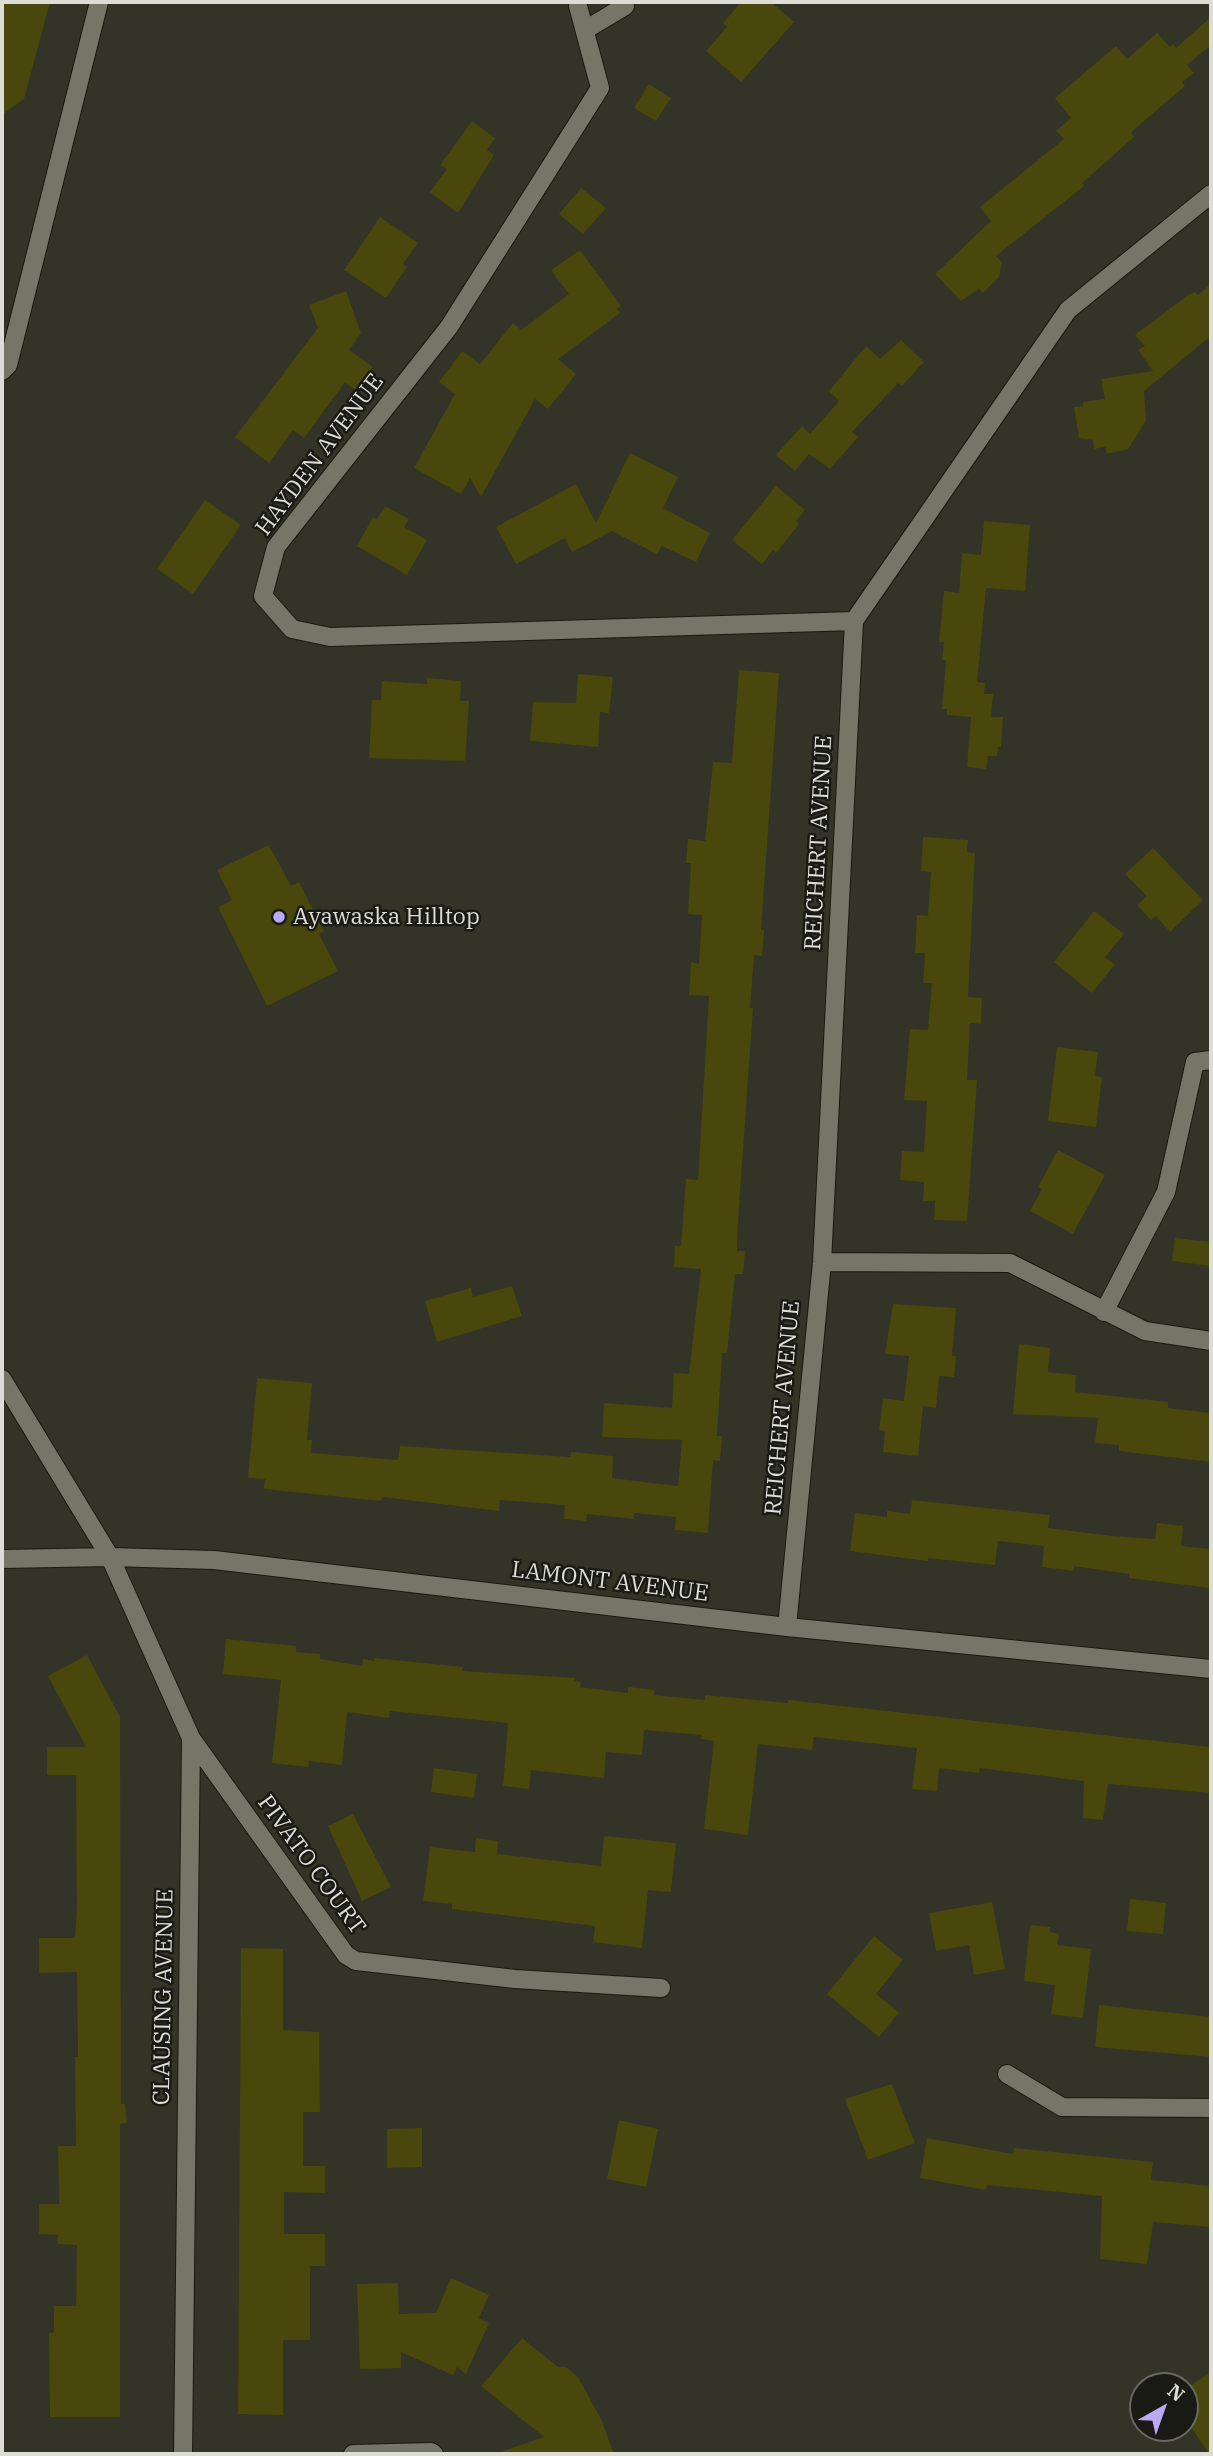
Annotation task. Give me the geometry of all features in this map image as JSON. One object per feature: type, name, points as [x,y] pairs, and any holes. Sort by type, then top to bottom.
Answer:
[{"type":"street","points":[[2,371],[8,365],[99,2]]},
{"type":"street","name":"HAYDEN AVENUE","points":[[579,6],[600,88],[449,327],[276,547],[263,596],[292,629],[330,637],[854,621]]},
{"type":"street","points":[[585,30],[625,6]]},
{"type":"street","points":[[854,621],[1068,310],[1211,194]]},
{"type":"street","name":"REICHERT AVENUE","points":[[787,1627],[822,1262],[854,621]]},
{"type":"street","points":[[1104,1312],[1167,1192],[1203,1061]]},
{"type":"street","points":[[822,1262],[1010,1263],[1145,1331],[1211,1341]]},
{"type":"street","name":"CLAUSING AVENUE","points":[[4,1386],[110,1557],[191,1738],[183,2454]]},
{"type":"street","name":"LAMONT AVENUE","points":[[2,1559],[110,1557],[214,1560],[787,1627],[1211,1669]]},
{"type":"street","name":"PIVATO COURT","points":[[191,1738],[346,1955],[356,1961],[501,1978],[661,1987]]},
{"type":"street","points":[[1007,2074],[1062,2107],[1211,2108]]},
{"type":"street","points":[[353,2454],[434,2454]]},
{"type":"building","points":[[2,2],[50,2],[24,99],[2,115]]},
{"type":"building","points":[[741,2],[771,2],[794,22],[741,82],[706,51],[727,27],[723,23]]},
{"type":"building","points":[[1211,17],[1211,45],[1187,65],[1194,73],[1182,82],[1185,86],[1131,132],[1134,137],[1082,183],[1084,186],[996,256],[1002,262],[999,277],[983,293],[979,289],[961,301],[935,274],[991,221],[980,207],[1064,139],[1056,131],[1071,118],[1055,98],[1116,46],[1127,59],[1157,33],[1170,47],[1173,44],[1176,48]]},
{"type":"building","points":[[649,84],[671,98],[656,121],[634,108]]},
{"type":"building","points":[[472,121],[495,138],[487,150],[494,155],[458,213],[430,192],[447,169],[440,165]]},
{"type":"building","points":[[581,188],[606,208],[583,234],[559,214]]},
{"type":"building","points":[[380,217],[418,243],[403,264],[407,267],[386,298],[344,270]]},
{"type":"building","points":[[580,250],[621,306],[617,309],[620,313],[558,359],[576,374],[548,409],[535,399],[481,497],[470,478],[461,494],[414,468],[455,394],[439,382],[462,351],[480,364],[513,323],[521,330],[569,294],[551,270]]},
{"type":"building","points":[[1211,284],[1211,336],[1144,391],[1146,421],[1128,449],[1107,454],[1105,447],[1094,449],[1093,440],[1079,438],[1074,407],[1083,406],[1083,402],[1105,399],[1101,379],[1153,371],[1138,350],[1145,346],[1135,335],[1188,295],[1195,292],[1198,295]]},
{"type":"building","points":[[346,291],[361,333],[349,350],[373,367],[356,391],[345,382],[304,438],[293,430],[269,463],[235,437],[318,328],[309,305]]},
{"type":"building","points":[[901,340],[924,362],[902,386],[898,383],[852,432],[858,437],[830,469],[809,454],[795,471],[776,455],[802,426],[810,434],[839,401],[829,391],[866,346],[880,359]]},
{"type":"building","points":[[630,453],[678,477],[663,508],[710,533],[696,562],[662,546],[657,554],[612,531],[572,552],[565,538],[516,564],[496,527],[576,484],[596,523]]},
{"type":"building","points":[[776,486],[805,510],[796,521],[799,524],[776,553],[773,550],[762,564],[732,540]]},
{"type":"building","points":[[205,500],[241,525],[193,594],[157,569]]},
{"type":"building","points":[[385,506],[409,519],[404,527],[427,540],[407,575],[357,546],[373,517],[377,519]]},
{"type":"building","points":[[984,521],[1030,525],[1025,591],[986,588],[977,682],[985,683],[984,694],[993,694],[991,717],[1003,717],[1001,747],[998,747],[997,756],[988,756],[986,769],[967,767],[971,717],[947,715],[947,709],[942,709],[946,660],[942,660],[944,642],[939,642],[944,591],[959,593],[962,553],[981,555]]},
{"type":"building","points":[[739,670],[779,673],[761,930],[764,930],[762,956],[754,955],[750,1008],[753,1008],[737,1251],[745,1251],[743,1274],[735,1274],[727,1353],[722,1353],[717,1436],[722,1436],[720,1461],[713,1460],[708,1533],[675,1530],[676,1517],[634,1513],[634,1519],[587,1514],[586,1521],[564,1519],[565,1505],[500,1500],[499,1511],[382,1497],[381,1501],[264,1489],[265,1479],[248,1478],[257,1378],[312,1383],[307,1440],[312,1440],[311,1453],[398,1460],[400,1446],[570,1457],[571,1452],[613,1456],[612,1478],[678,1486],[682,1440],[602,1437],[604,1403],[672,1408],[674,1373],[689,1374],[701,1269],[674,1267],[675,1246],[681,1246],[686,1179],[698,1180],[709,996],[689,995],[691,962],[699,964],[702,915],[688,914],[691,863],[686,863],[688,839],[705,841],[713,762],[732,763]]},
{"type":"building","points":[[578,674],[613,677],[609,713],[600,712],[598,747],[530,741],[533,702],[576,703]]},
{"type":"building","points":[[427,678],[461,681],[460,701],[469,701],[465,761],[369,758],[372,700],[381,700],[382,681],[427,684]]},
{"type":"building","points":[[923,837],[968,840],[967,852],[975,853],[968,997],[982,998],[981,1024],[970,1023],[967,1080],[977,1080],[967,1221],[934,1220],[935,1201],[923,1201],[924,1182],[900,1180],[902,1151],[924,1152],[927,1101],[904,1100],[910,1029],[928,1030],[932,983],[923,983],[925,953],[915,953],[917,915],[928,916],[931,872],[921,871]]},
{"type":"building","points":[[269,845],[291,886],[299,882],[324,931],[319,934],[338,971],[267,1006],[218,907],[232,900],[217,870]]},
{"type":"building","points":[[1153,848],[1203,900],[1170,932],[1156,916],[1151,920],[1137,905],[1147,896],[1125,874]]},
{"type":"building","points":[[1094,911],[1124,934],[1105,957],[1115,964],[1092,993],[1054,962]]},
{"type":"building","points":[[1057,1047],[1098,1052],[1095,1076],[1102,1077],[1096,1127],[1048,1121]]},
{"type":"building","points":[[1058,1150],[1105,1175],[1073,1234],[1030,1211],[1042,1189],[1038,1187]]},
{"type":"building","points":[[1175,1238],[1211,1242],[1211,1266],[1172,1261]]},
{"type":"building","points":[[512,1286],[522,1316],[437,1342],[425,1301],[471,1288],[473,1297]]},
{"type":"building","points":[[893,1304],[956,1308],[952,1356],[956,1356],[954,1377],[939,1376],[936,1408],[923,1406],[918,1456],[883,1452],[885,1431],[879,1430],[883,1398],[904,1401],[909,1356],[885,1354]]},
{"type":"building","points":[[1019,1344],[1050,1348],[1048,1372],[1076,1375],[1075,1392],[1168,1402],[1168,1408],[1211,1413],[1211,1462],[1119,1451],[1119,1445],[1095,1443],[1098,1418],[1013,1414]]},
{"type":"building","points":[[912,1500],[1050,1515],[1048,1528],[1112,1536],[1155,1539],[1157,1523],[1183,1526],[1181,1546],[1211,1549],[1211,1588],[1129,1578],[1129,1574],[1074,1566],[1074,1571],[1042,1567],[1044,1546],[998,1541],[995,1565],[928,1558],[928,1561],[850,1551],[855,1513],[887,1517],[887,1511],[910,1514]]},
{"type":"building","points":[[226,1639],[296,1646],[296,1652],[320,1654],[320,1659],[362,1666],[363,1659],[374,1661],[374,1658],[463,1667],[462,1671],[575,1678],[574,1681],[581,1682],[580,1687],[628,1693],[628,1687],[654,1690],[654,1695],[705,1700],[705,1695],[788,1703],[788,1700],[1211,1747],[1211,1793],[1108,1784],[1103,1820],[1083,1818],[1084,1781],[980,1768],[979,1773],[939,1768],[937,1791],[912,1789],[917,1748],[814,1737],[812,1750],[758,1744],[748,1835],[704,1829],[714,1741],[701,1739],[702,1735],[644,1730],[642,1755],[606,1752],[604,1778],[531,1770],[529,1789],[503,1786],[508,1723],[390,1711],[389,1718],[347,1712],[342,1765],[309,1761],[308,1767],[272,1763],[281,1680],[223,1674]]},
{"type":"building","points":[[87,1655],[120,1717],[121,2104],[125,2104],[127,2123],[120,2124],[120,2417],[50,2417],[49,2333],[54,2332],[54,2306],[76,2306],[77,2245],[58,2244],[58,2235],[39,2234],[39,2204],[59,2204],[58,2146],[76,2146],[75,2057],[78,2057],[77,1972],[39,1973],[39,1938],[75,1938],[77,1907],[76,1775],[47,1775],[47,1747],[86,1747],[48,1676]]},
{"type":"building","points":[[434,1768],[477,1774],[474,1798],[431,1792]]},
{"type":"building","points":[[353,1814],[391,1887],[362,1901],[328,1826]]},
{"type":"building","points":[[604,1836],[676,1843],[671,1892],[648,1890],[642,1948],[593,1942],[595,1926],[452,1909],[452,1904],[423,1901],[430,1847],[475,1852],[476,1838],[498,1841],[497,1854],[601,1866]]},
{"type":"building","points":[[1130,1899],[1166,1903],[1163,1934],[1127,1931]]},
{"type":"building","points":[[992,1902],[1005,1969],[974,1975],[969,1945],[936,1951],[929,1913]]},
{"type":"building","points":[[1030,1925],[1050,1927],[1050,1932],[1059,1934],[1057,1945],[1091,1949],[1083,2018],[1051,2014],[1055,1985],[1024,1981]]},
{"type":"building","points":[[874,1936],[903,1960],[876,1994],[899,2012],[879,2037],[827,1994]]},
{"type":"building","points":[[241,1948],[283,1949],[283,2030],[319,2032],[320,2112],[303,2112],[303,2166],[325,2166],[325,2193],[284,2192],[284,2234],[325,2234],[325,2266],[310,2266],[310,2340],[283,2340],[283,2415],[238,2414]]},
{"type":"building","points":[[1099,2005],[1211,2017],[1211,2057],[1095,2047]]},
{"type":"building","points":[[892,2084],[915,2143],[868,2160],[845,2099]]},
{"type":"building","points":[[619,2120],[658,2129],[646,2187],[607,2179]]},
{"type":"building","points":[[422,2128],[422,2167],[387,2168],[387,2129]]},
{"type":"building","points":[[927,2138],[1013,2154],[1014,2148],[1153,2162],[1151,2180],[1211,2186],[1211,2227],[1153,2222],[1147,2264],[1100,2259],[1102,2196],[987,2185],[986,2190],[920,2178]]},
{"type":"building","points":[[451,2278],[489,2295],[479,2318],[489,2323],[466,2374],[457,2367],[453,2375],[401,2352],[401,2368],[360,2369],[357,2284],[398,2283],[399,2314],[436,2313]]},
{"type":"building","points":[[522,2338],[558,2367],[566,2367],[578,2377],[601,2419],[614,2454],[504,2454],[503,2451],[544,2437],[481,2386]]},
{"type":"building","points":[[1211,2372],[1211,2454],[1199,2439],[1199,2380]]},
{"type":"place","name":"Ayawaska Hilltop","points":[[279,917]]}]
